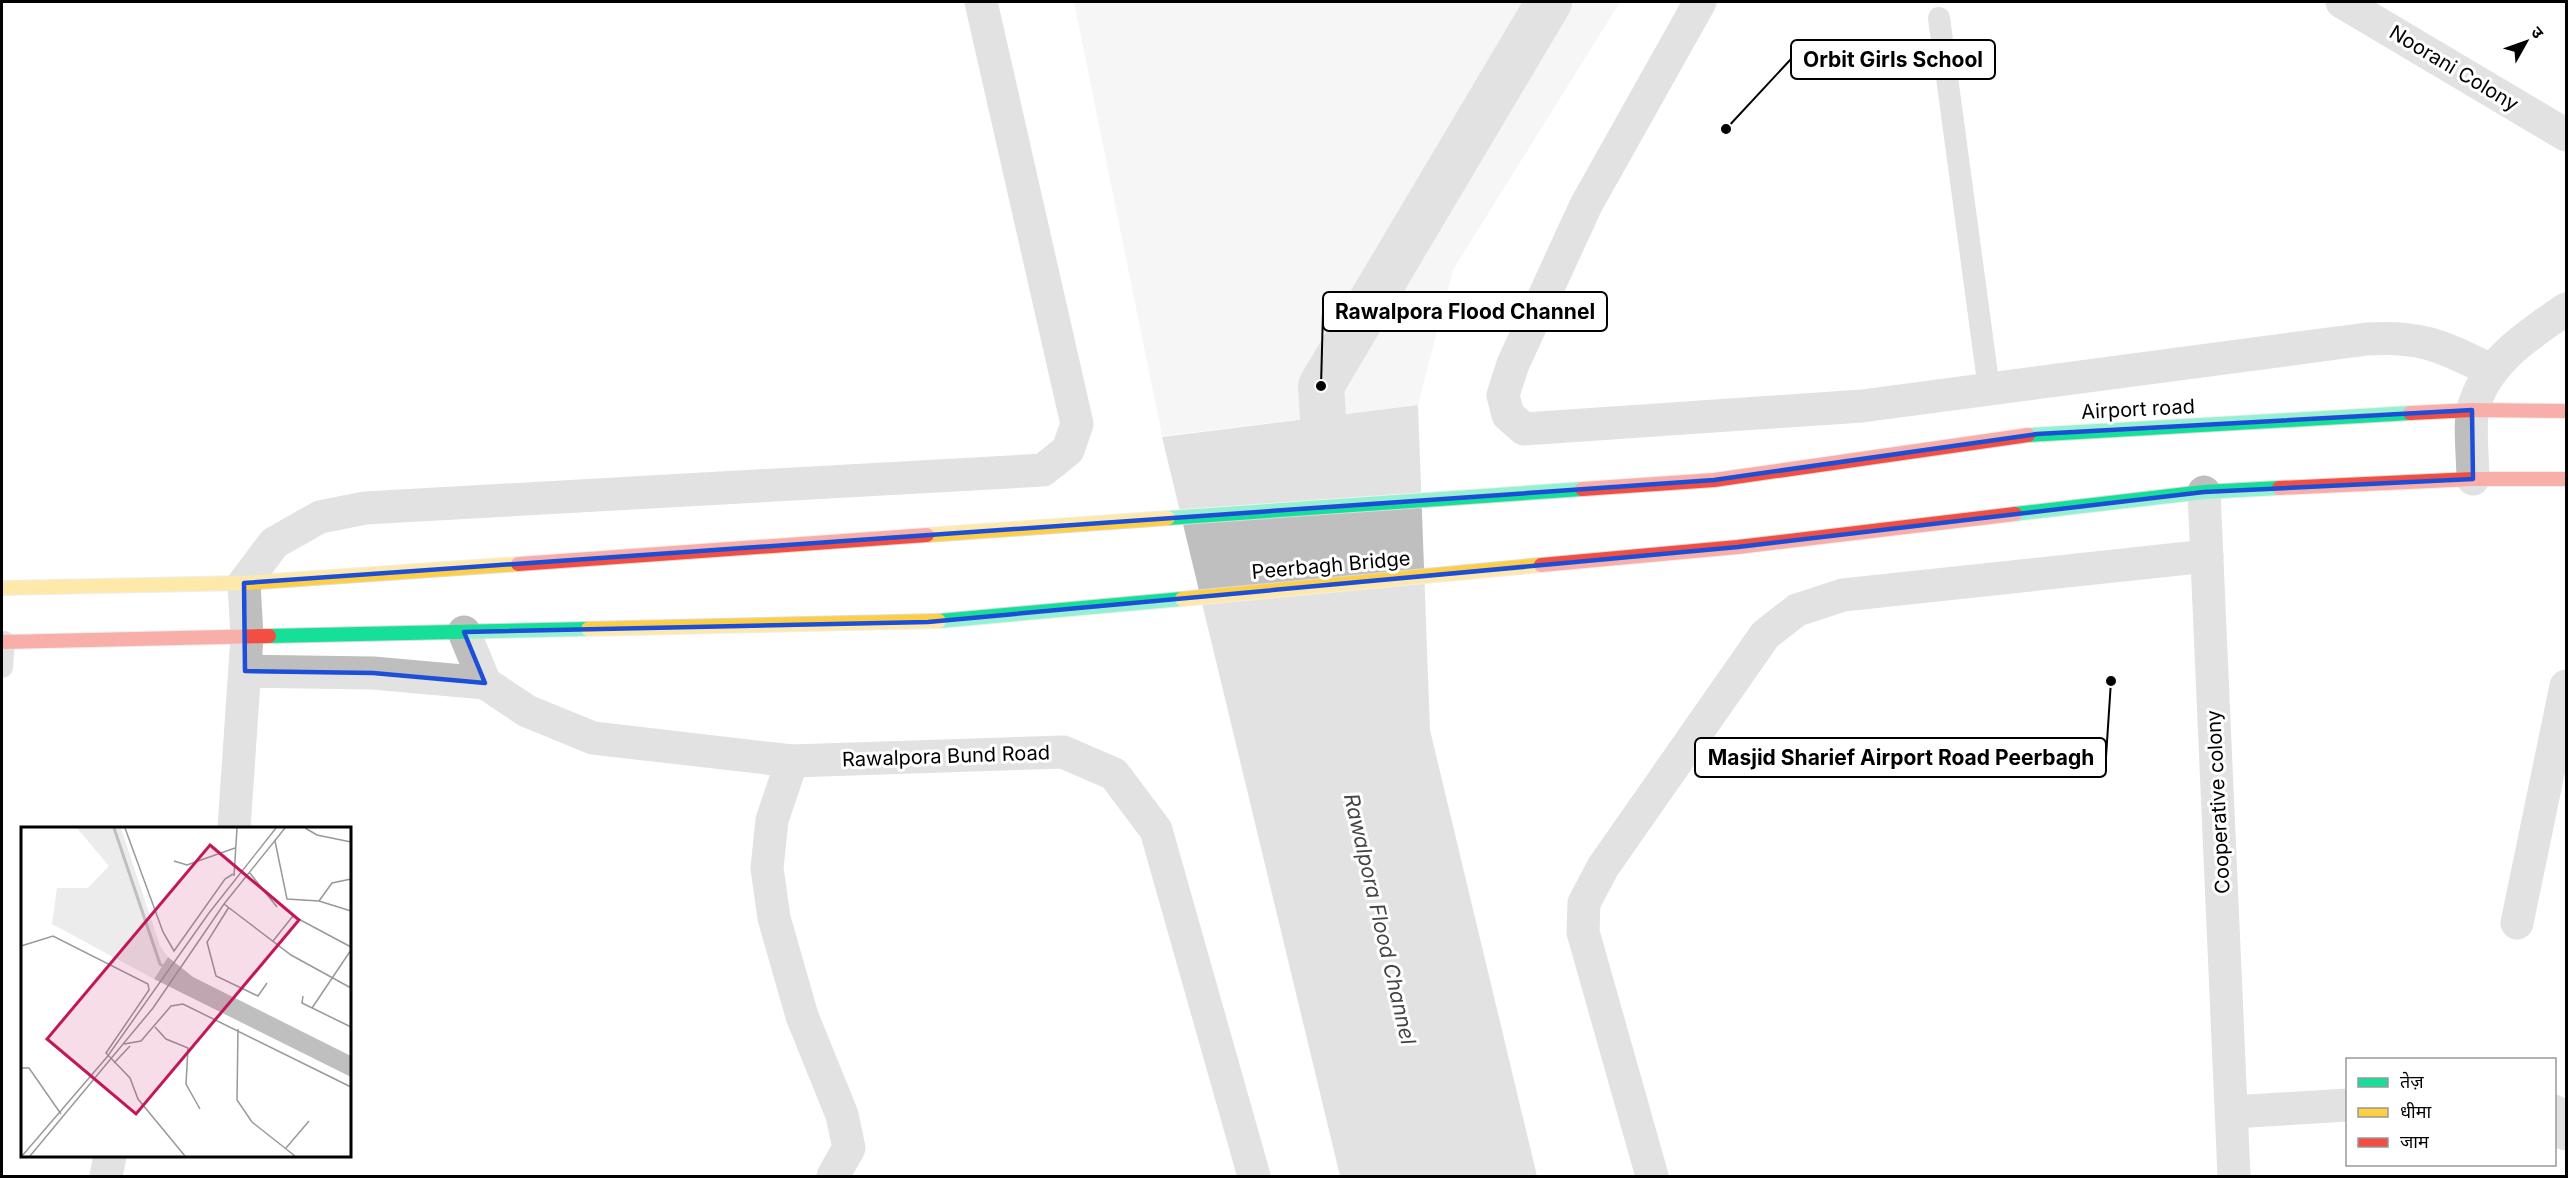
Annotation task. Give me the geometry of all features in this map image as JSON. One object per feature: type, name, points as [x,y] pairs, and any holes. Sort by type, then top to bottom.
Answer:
[{"type":"main road","name":"Airport road","points":[[244,583],[1714,480],[2037,434],[2472,410],[2566,411]]},
{"type":"main road","name":"Peerbagh Bridge","points":[[3,642],[928,622],[1738,547],[2204,492],[2473,478],[2566,478]]},
{"type":"main road","points":[[2,588],[244,583]]},
{"type":"street","points":[[234,827],[247,637],[244,583],[274,543],[320,517],[365,508],[1043,470],[1068,450],[1077,423],[981,2]]},
{"type":"street","points":[[1700,2],[1586,205],[1513,364],[1503,395],[1508,415],[1524,429],[1862,406],[2367,339],[2402,337],[2439,345],[2491,370]]},
{"type":"street","name":"Noorani Colony","points":[[2342,2],[2566,135]]},
{"type":"street","points":[[2473,478],[2472,410],[2491,370],[2520,342],[2566,309]]},
{"type":"street","name":"Cooperative colony","points":[[2204,492],[2234,1176]]},
{"type":"street","points":[[1652,1176],[1583,932],[1584,903],[1603,867],[1765,635],[1797,610],[1843,596],[2207,556]]},
{"type":"street","points":[[245,671],[373,673],[485,683],[464,632]]},
{"type":"street","name":"Rawalpora Bund Road","points":[[485,683],[527,711],[593,738],[792,760],[1063,752],[1114,774],[1156,830],[1254,1176]]},
{"type":"street","points":[[2517,923],[2566,686]]},
{"type":"street","points":[[792,760],[772,820],[767,867],[774,918],[802,1016],[842,1115],[849,1149],[833,1176]]},
{"type":"street","points":[[2232,1112],[2346,1105]]},
{"type":"street","points":[[2556,1115],[2566,1134]]},
{"type":"street","points":[[106,1176],[110,1157]]},
{"type":"lane","points":[[1939,18],[1989,389]]},
{"type":"lane","points":[[2,667],[3,642]]},
{"type":"highlighted area","points":[[2472,410],[2473,479],[2204,492],[1738,547],[928,622],[464,632],[485,683],[373,673],[245,671],[244,583],[1714,480],[2037,434]]},
{"type":"shaded area","points":[[1074,2],[1620,2],[1453,270],[1418,405],[1162,436]]},
{"type":"water","points":[[1418,405],[1430,730],[1537,1176],[1340,1176],[1162,437]]},
{"type":"waterway","name":"Rawalpora Flood Channel","points":[[1327,479],[1321,386],[1549,2]]},
{"type":"traffic: fast","points":[[2028,435],[2410,413]]},
{"type":"traffic: fast","points":[[2015,514],[2204,492],[2279,488]]},
{"type":"traffic: fast","points":[[1168,518],[1582,489]]},
{"type":"traffic: fast","points":[[939,621],[1182,599]]},
{"type":"traffic: fast","points":[[269,636],[588,629]]},
{"type":"traffic: slow","points":[[927,535],[1168,518]]},
{"type":"traffic: slow","points":[[2,588],[244,583],[518,564]]},
{"type":"traffic: slow","points":[[1182,599],[1541,565]]},
{"type":"traffic: slow","points":[[588,629],[939,621]]},
{"type":"traffic: jam","points":[[2410,413],[2472,410],[2566,411]]},
{"type":"traffic: jam","points":[[1582,489],[1714,480],[2028,435]]},
{"type":"traffic: jam","points":[[2279,488],[2473,479],[2566,479]]},
{"type":"traffic: jam","points":[[1541,565],[1738,547],[2015,514]]},
{"type":"traffic: jam","points":[[518,564],[927,535]]},
{"type":"traffic: jam","points":[[2,642],[269,636]]},
{"type":"place","name":"Orbit Girls School","points":[[1726,129]]},
{"type":"place","name":"Rawalpora Flood Channel","points":[[1321,386]]},
{"type":"place","name":"Masjid Sharief Airport Road Peerbagh","points":[[2111,681]]}]
